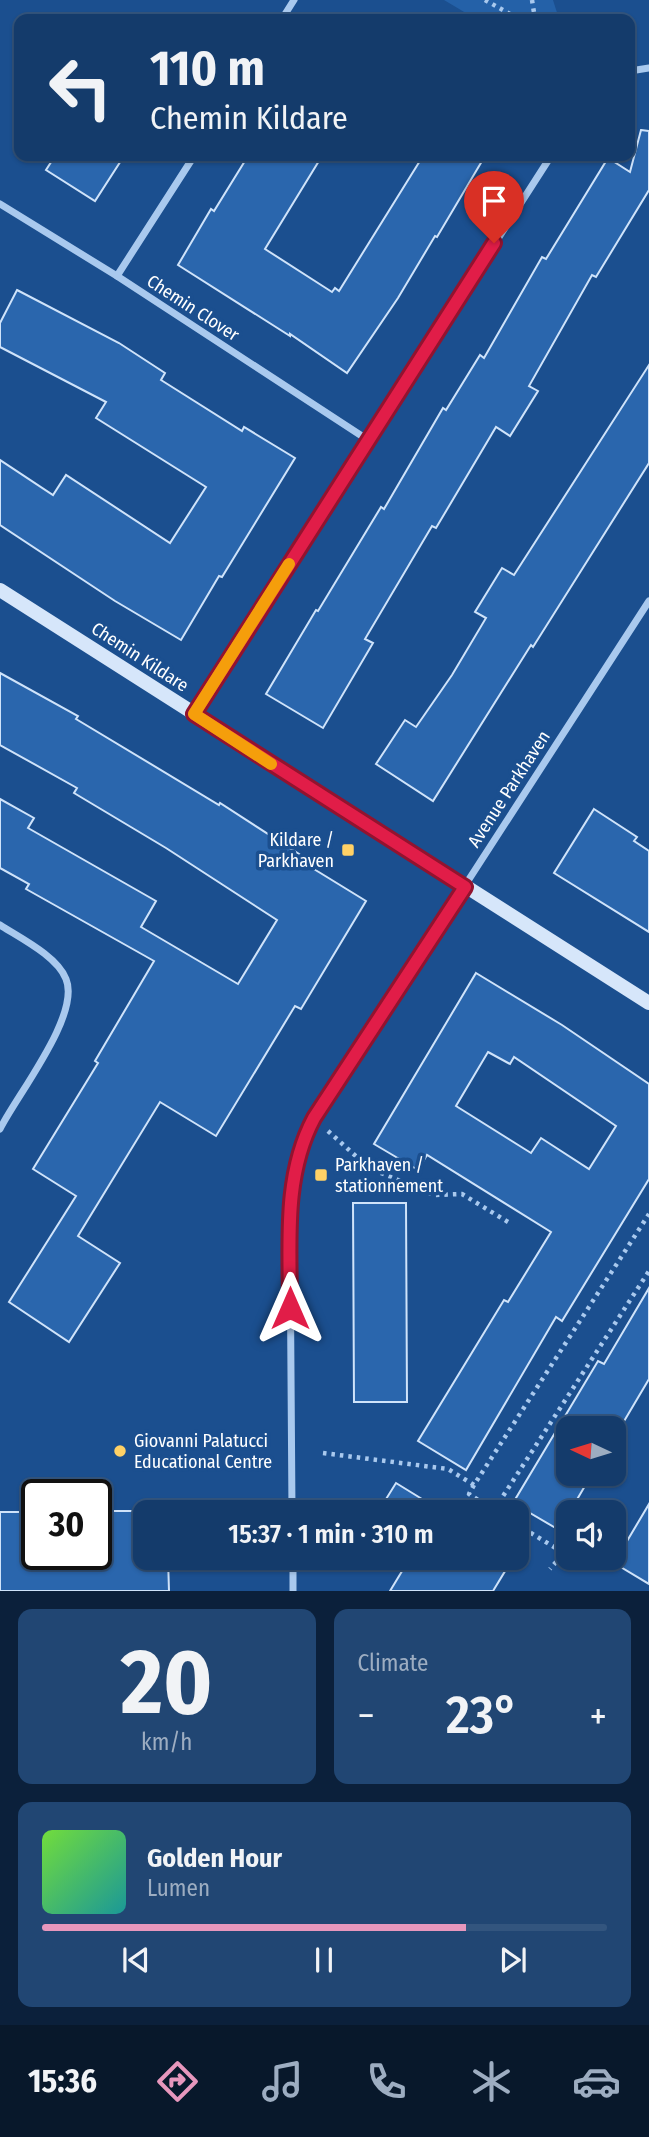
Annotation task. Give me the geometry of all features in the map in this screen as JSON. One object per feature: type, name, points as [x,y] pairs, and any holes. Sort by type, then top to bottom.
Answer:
[{"type":"street","points":[[117,276],[191,161]]},
{"type":"street","points":[[194,714],[548,161]]},
{"type":"street","name":"Chemin Clover","points":[[0,204],[117,276],[368,440]]},
{"type":"street","name":"Chemin Kildare","points":[[0,590],[649,1003]]},
{"type":"street","name":"Avenue Parkhaven","points":[[292,1500],[291,1217],[298,1156],[314,1118],[649,601]]},
{"type":"street","points":[[0,925],[51,958],[67,980],[68,1006],[54,1040],[0,1129]]},
{"type":"street","points":[[293,1570],[293,1591]]},
{"type":"path","points":[[485,0],[510,14]]},
{"type":"path","points":[[314,1118],[369,1168],[434,1195],[461,1194],[508,1222]]},
{"type":"path","points":[[478,1500],[469,1494],[474,1485],[649,1214]]},
{"type":"path","points":[[502,1500],[649,1271]]},
{"type":"path","points":[[363,1458],[365,1450]]},
{"type":"path","points":[[323,1453],[448,1469],[474,1485]]},
{"type":"path","points":[[529,1532],[564,1553],[550,1569]]},
{"type":"shaded area","points":[[444,0],[553,0],[557,14],[468,14]]},
{"type":"building","points":[[641,130],[649,131],[649,190],[596,277],[592,275],[529,386],[538,391],[510,436],[496,427],[436,528],[432,526],[365,639],[373,643],[323,728],[266,694],[381,507],[384,509],[443,408],[446,410],[480,355],[484,358],[542,257],[546,259],[606,161],[613,161],[630,172]]},
{"type":"building","points":[[52,161],[121,161],[95,201],[46,170]]},
{"type":"building","points":[[245,161],[319,161],[265,249],[332,292],[335,288],[339,291],[420,161],[482,161],[437,237],[435,236],[398,298],[347,373],[290,334],[178,265],[211,209],[214,211]]},
{"type":"building","points":[[17,290],[119,343],[165,373],[161,380],[242,431],[244,427],[295,458],[181,640],[115,601],[0,525],[0,460],[53,495],[66,475],[170,543],[206,487],[96,418],[106,402],[0,347],[0,323]]},
{"type":"building","points":[[649,365],[649,463],[433,801],[376,764],[405,720],[416,727],[452,675],[486,618],[475,612],[502,568],[514,575]]},
{"type":"building","points":[[0,673],[78,716],[76,719],[219,805],[220,803],[299,854],[296,858],[366,901],[301,1009],[295,1006],[216,1136],[160,1102],[78,1236],[120,1263],[69,1342],[9,1302],[76,1196],[33,1169],[98,1063],[95,1061],[154,961],[26,889],[29,884],[0,868],[0,799],[34,818],[28,828],[156,901],[141,927],[238,984],[277,920],[166,848],[74,793],[77,788],[0,745]]},
{"type":"building","points":[[594,809],[637,837],[634,841],[649,851],[649,932],[554,873]]},
{"type":"building","points":[[476,973],[562,1025],[649,1084],[649,1179],[562,1321],[556,1317],[466,1470],[418,1441],[504,1300],[508,1302],[551,1232],[427,1155],[418,1170],[374,1144]],"holes":[[[488,1052],[510,1064],[514,1057],[616,1126],[589,1169],[541,1138],[531,1153],[456,1106]]]},
{"type":"building","points":[[353,1203],[406,1203],[407,1402],[354,1402]]},
{"type":"building","points":[[649,1288],[649,1379],[626,1418],[565,1416],[598,1361],[604,1364]]},
{"type":"building","points":[[556,1431],[556,1486],[585,1486],[577,1500],[556,1500],[556,1528],[529,1512],[529,1500],[515,1500]]},
{"type":"building","points":[[396,1483],[424,1500],[385,1500]]},
{"type":"building","points":[[649,1504],[649,1584],[626,1570],[626,1543]]},
{"type":"building","points":[[112,1511],[133,1511],[133,1570],[168,1570],[169,1591],[0,1591],[0,1512],[21,1512],[21,1570],[112,1570]]},
{"type":"building","points":[[403,1570],[506,1570],[493,1591],[390,1591]]},
{"type":"slow traffic","points":[[271,764],[194,714],[289,564]]},
{"type":"place","name":"Kildare / Parkhaven","points":[[348,850]]},
{"type":"place","name":"Parkhaven / stationnement","points":[[321,1175]]},
{"type":"place","name":"Giovanni Palatucci Educational Centre","points":[[120,1451]]},
{"type":"route","points":[[290,1308],[292,1200],[295,1168],[303,1143],[314,1118],[465,887],[194,714],[494,243]]}]
